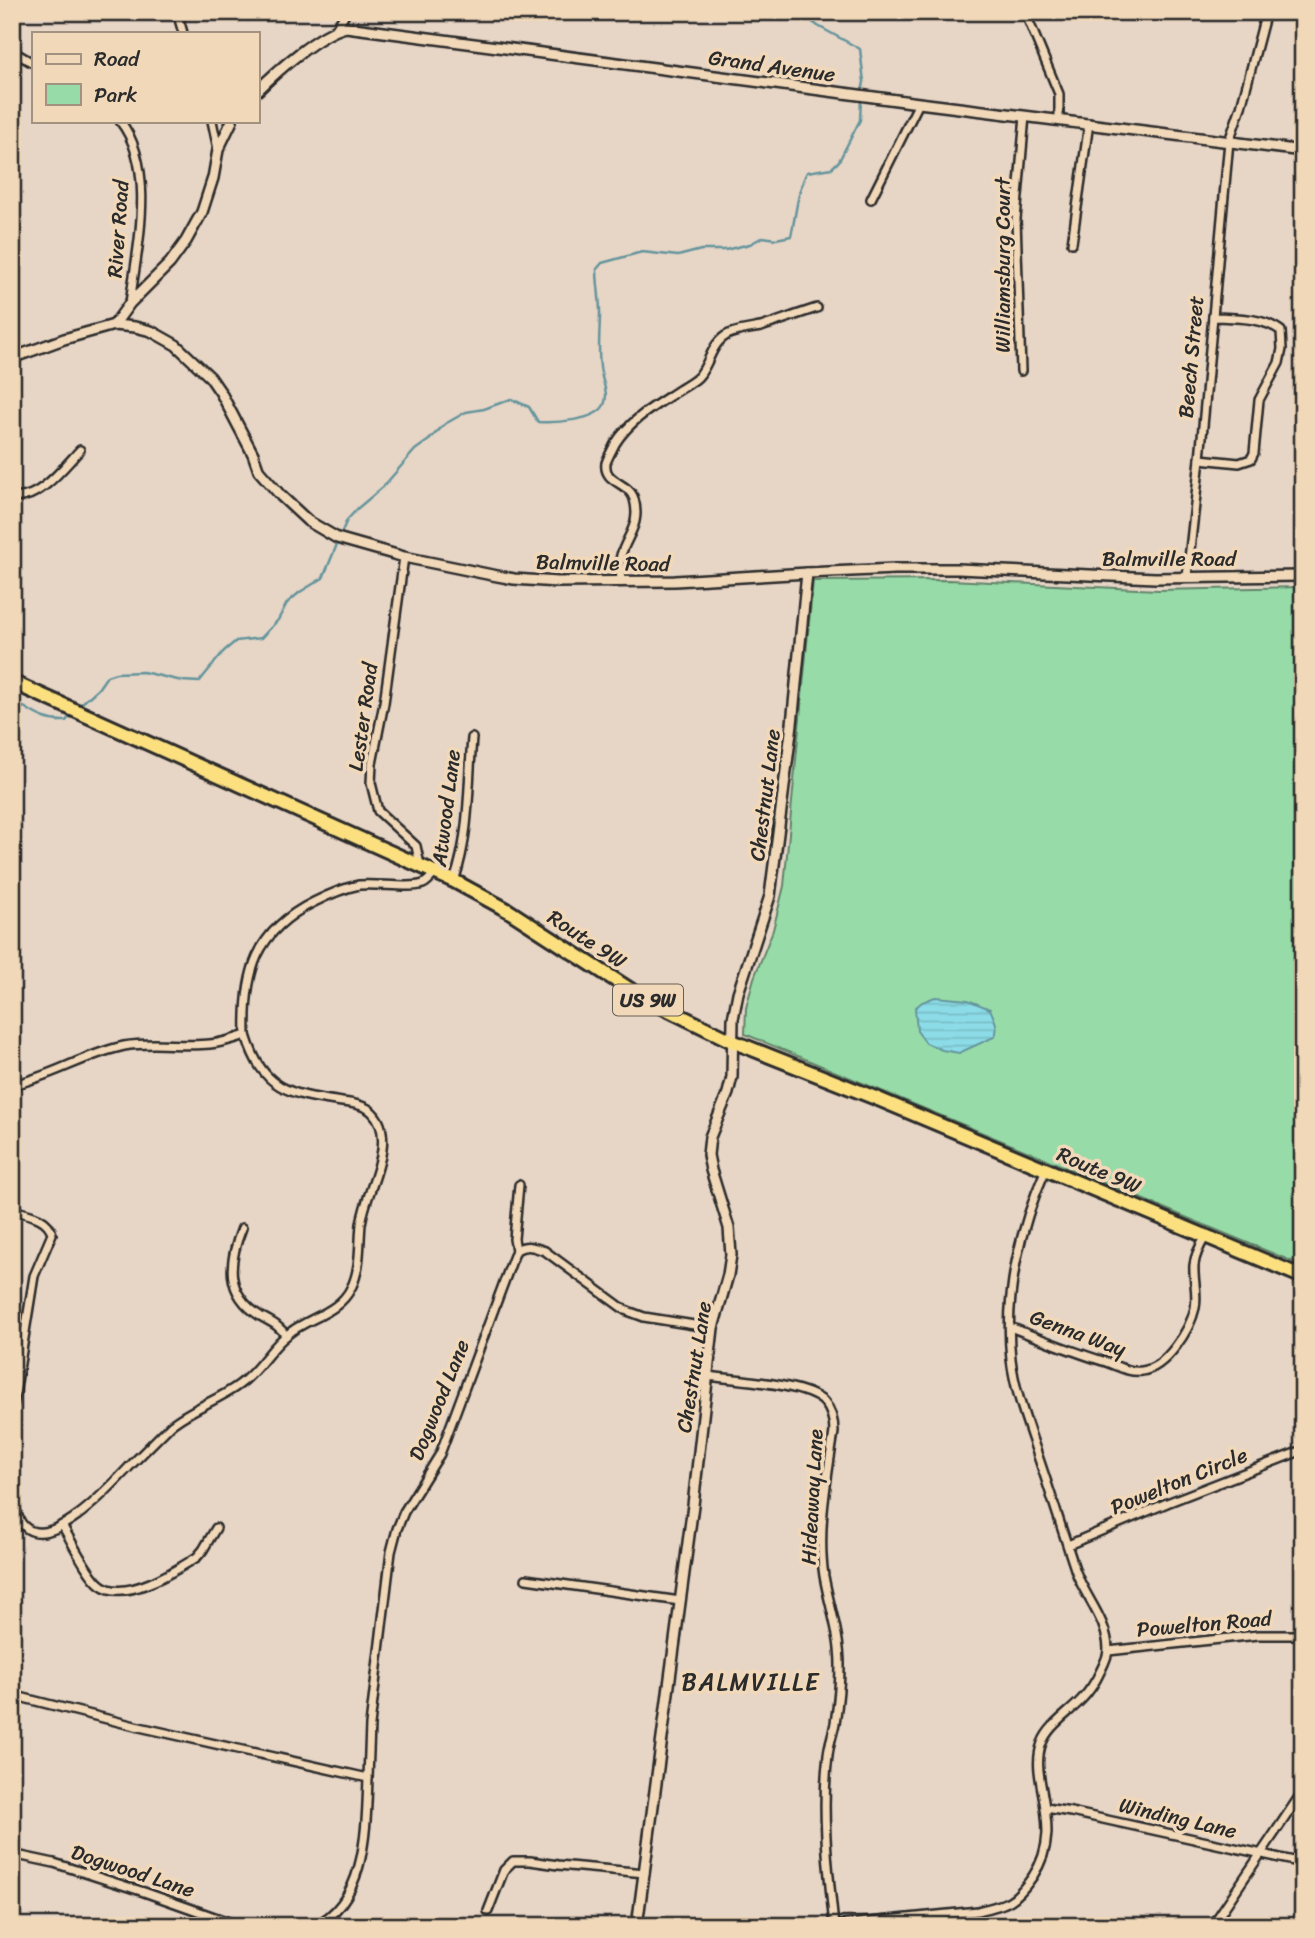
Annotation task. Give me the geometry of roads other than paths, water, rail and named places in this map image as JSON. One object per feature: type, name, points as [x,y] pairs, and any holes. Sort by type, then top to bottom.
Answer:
[{"type":"highway","name":"Route 9W","points":[[12,681],[454,881],[509,911],[640,996],[732,1041],[1303,1277]]},
{"type":"street","points":[[177,12],[183,32]]},
{"type":"street","points":[[259,89],[312,45],[336,29],[346,12]]},
{"type":"street","points":[[1025,12],[1059,94],[1059,120]]},
{"type":"street","name":"Beech Street","points":[[1187,577],[1229,141],[1241,107],[1266,12]]},
{"type":"street","name":"Grand Avenue","points":[[336,29],[368,29],[919,103],[1303,150]]},
{"type":"street","points":[[12,51],[32,62]]},
{"type":"street","points":[[871,199],[919,103]]},
{"type":"street","name":"Williamsburg Court","points":[[1021,371],[1016,219],[1025,116]]},
{"type":"street","name":"River Road","points":[[121,122],[135,146],[141,180],[141,209],[130,303]]},
{"type":"street","points":[[212,122],[218,150]]},
{"type":"street","points":[[114,325],[130,303],[170,263],[186,241],[202,212],[210,191],[218,150],[232,122]]},
{"type":"street","points":[[1072,243],[1088,123]]},
{"type":"street","points":[[621,582],[621,554],[631,534],[635,512],[631,492],[609,477],[607,472],[606,464],[620,437],[638,418],[697,377],[722,338],[817,308]]},
{"type":"street","points":[[1200,459],[1240,463],[1251,459],[1254,453],[1259,400],[1279,362],[1282,349],[1283,335],[1274,326],[1238,318],[1213,317]]},
{"type":"street","name":"Balmville Road","points":[[12,358],[114,325],[156,333],[176,345],[210,377],[253,454],[259,471],[296,512],[323,531],[341,539],[404,557],[514,579],[557,582],[675,581],[895,569],[958,569],[1114,577],[1303,576]]},
{"type":"street","points":[[12,496],[20,498],[33,494],[55,477],[80,450]]},
{"type":"street","name":"Lester Road","points":[[404,557],[371,783],[378,811],[416,846],[419,865]]},
{"type":"street","name":"Chestnut Lane","points":[[637,1926],[713,1328],[728,1275],[731,1242],[708,1155],[710,1137],[732,1077],[733,1019],[738,993],[770,896],[792,724],[807,573]]},
{"type":"street","name":"Atwood Lane","points":[[454,881],[460,866],[464,841],[472,738]]},
{"type":"street","points":[[12,1496],[21,1522],[25,1528],[33,1531],[44,1531],[62,1525],[80,1515],[183,1415],[230,1391],[252,1375],[276,1344],[339,1304],[350,1290],[357,1267],[364,1208],[378,1171],[381,1131],[372,1112],[362,1107],[294,1092],[269,1079],[251,1053],[246,1035],[247,992],[261,946],[281,923],[307,905],[358,886],[422,885],[435,873]]},
{"type":"street","points":[[12,1085],[126,1046],[160,1043],[207,1044],[246,1035]]},
{"type":"street","points":[[828,1926],[978,1911],[1002,1906],[1017,1896],[1042,1863],[1046,1849],[1046,1808],[1038,1763],[1041,1745],[1059,1720],[1094,1684],[1105,1662],[1108,1651],[1101,1622],[1077,1574],[1021,1404],[1011,1360],[1013,1284],[1020,1242],[1031,1201],[1045,1169]]},
{"type":"street","points":[[519,1185],[514,1239],[516,1250],[523,1246],[545,1251],[625,1310],[645,1317],[713,1328]]},
{"type":"street","points":[[12,1210],[46,1222],[52,1234],[34,1276],[12,1413]]},
{"type":"street","points":[[242,1228],[232,1257],[237,1293],[260,1315],[274,1322],[286,1336]]},
{"type":"street","name":"Genna Way","points":[[1010,1327],[1134,1372],[1150,1369],[1177,1346],[1189,1325],[1196,1300],[1195,1260],[1206,1236]]},
{"type":"street","name":"Dogwood Lane","points":[[314,1926],[339,1908],[358,1872],[363,1849],[370,1725],[391,1552],[397,1529],[404,1512],[440,1454],[516,1250]]},
{"type":"street","name":"Hideaway Lane","points":[[708,1376],[809,1392],[824,1402],[834,1420],[824,1508],[823,1559],[840,1665],[839,1692],[826,1782],[828,1865],[834,1925]]},
{"type":"street","name":"Powelton Circle","points":[[1068,1545],[1303,1450]]},
{"type":"street","points":[[62,1525],[98,1583],[109,1589],[123,1591],[138,1588],[197,1557],[216,1528]]},
{"type":"street","points":[[526,1579],[680,1601]]},
{"type":"street","name":"Powelton Road","points":[[1108,1651],[1258,1635],[1303,1635]]},
{"type":"street","points":[[12,1695],[135,1726],[368,1778]]},
{"type":"street","points":[[1212,1926],[1303,1791]]},
{"type":"street","name":"Winding Lane","points":[[1046,1808],[1071,1811],[1303,1863]]},
{"type":"street","name":"Dogwood Lane","points":[[12,1854],[67,1867],[240,1926]]},
{"type":"street","points":[[488,1911],[504,1870],[513,1861],[645,1873]]},
{"type":"street","points":[[930,1916],[932,1926]]},
{"type":"water","points":[[935,997],[968,1000],[990,1009],[995,1020],[996,1034],[959,1053],[926,1043],[917,1031],[915,1008]]},
{"type":"waterway","points":[[799,12],[818,26],[860,49],[864,82],[862,92]]},
{"type":"waterway","points":[[340,536],[347,520],[383,487],[415,450],[445,424],[466,412],[484,409],[511,399],[529,407],[538,422],[574,420],[593,415],[600,410],[606,397],[599,351],[597,269],[602,263],[642,252],[678,256],[701,250],[725,250],[750,244],[763,237],[776,239],[791,236],[799,195],[807,172],[832,168],[839,161],[860,120],[861,98]]},
{"type":"waterway","points":[[81,704],[98,689],[107,676],[116,673],[143,672],[199,682],[224,651],[236,641],[261,638],[278,620],[287,603],[323,578],[338,542]]},
{"type":"waterway","points":[[12,712],[24,707],[39,716],[54,720],[66,721],[70,716]]},
{"type":"district","name":"BALMVILLE","points":[[751,1682]]}]
